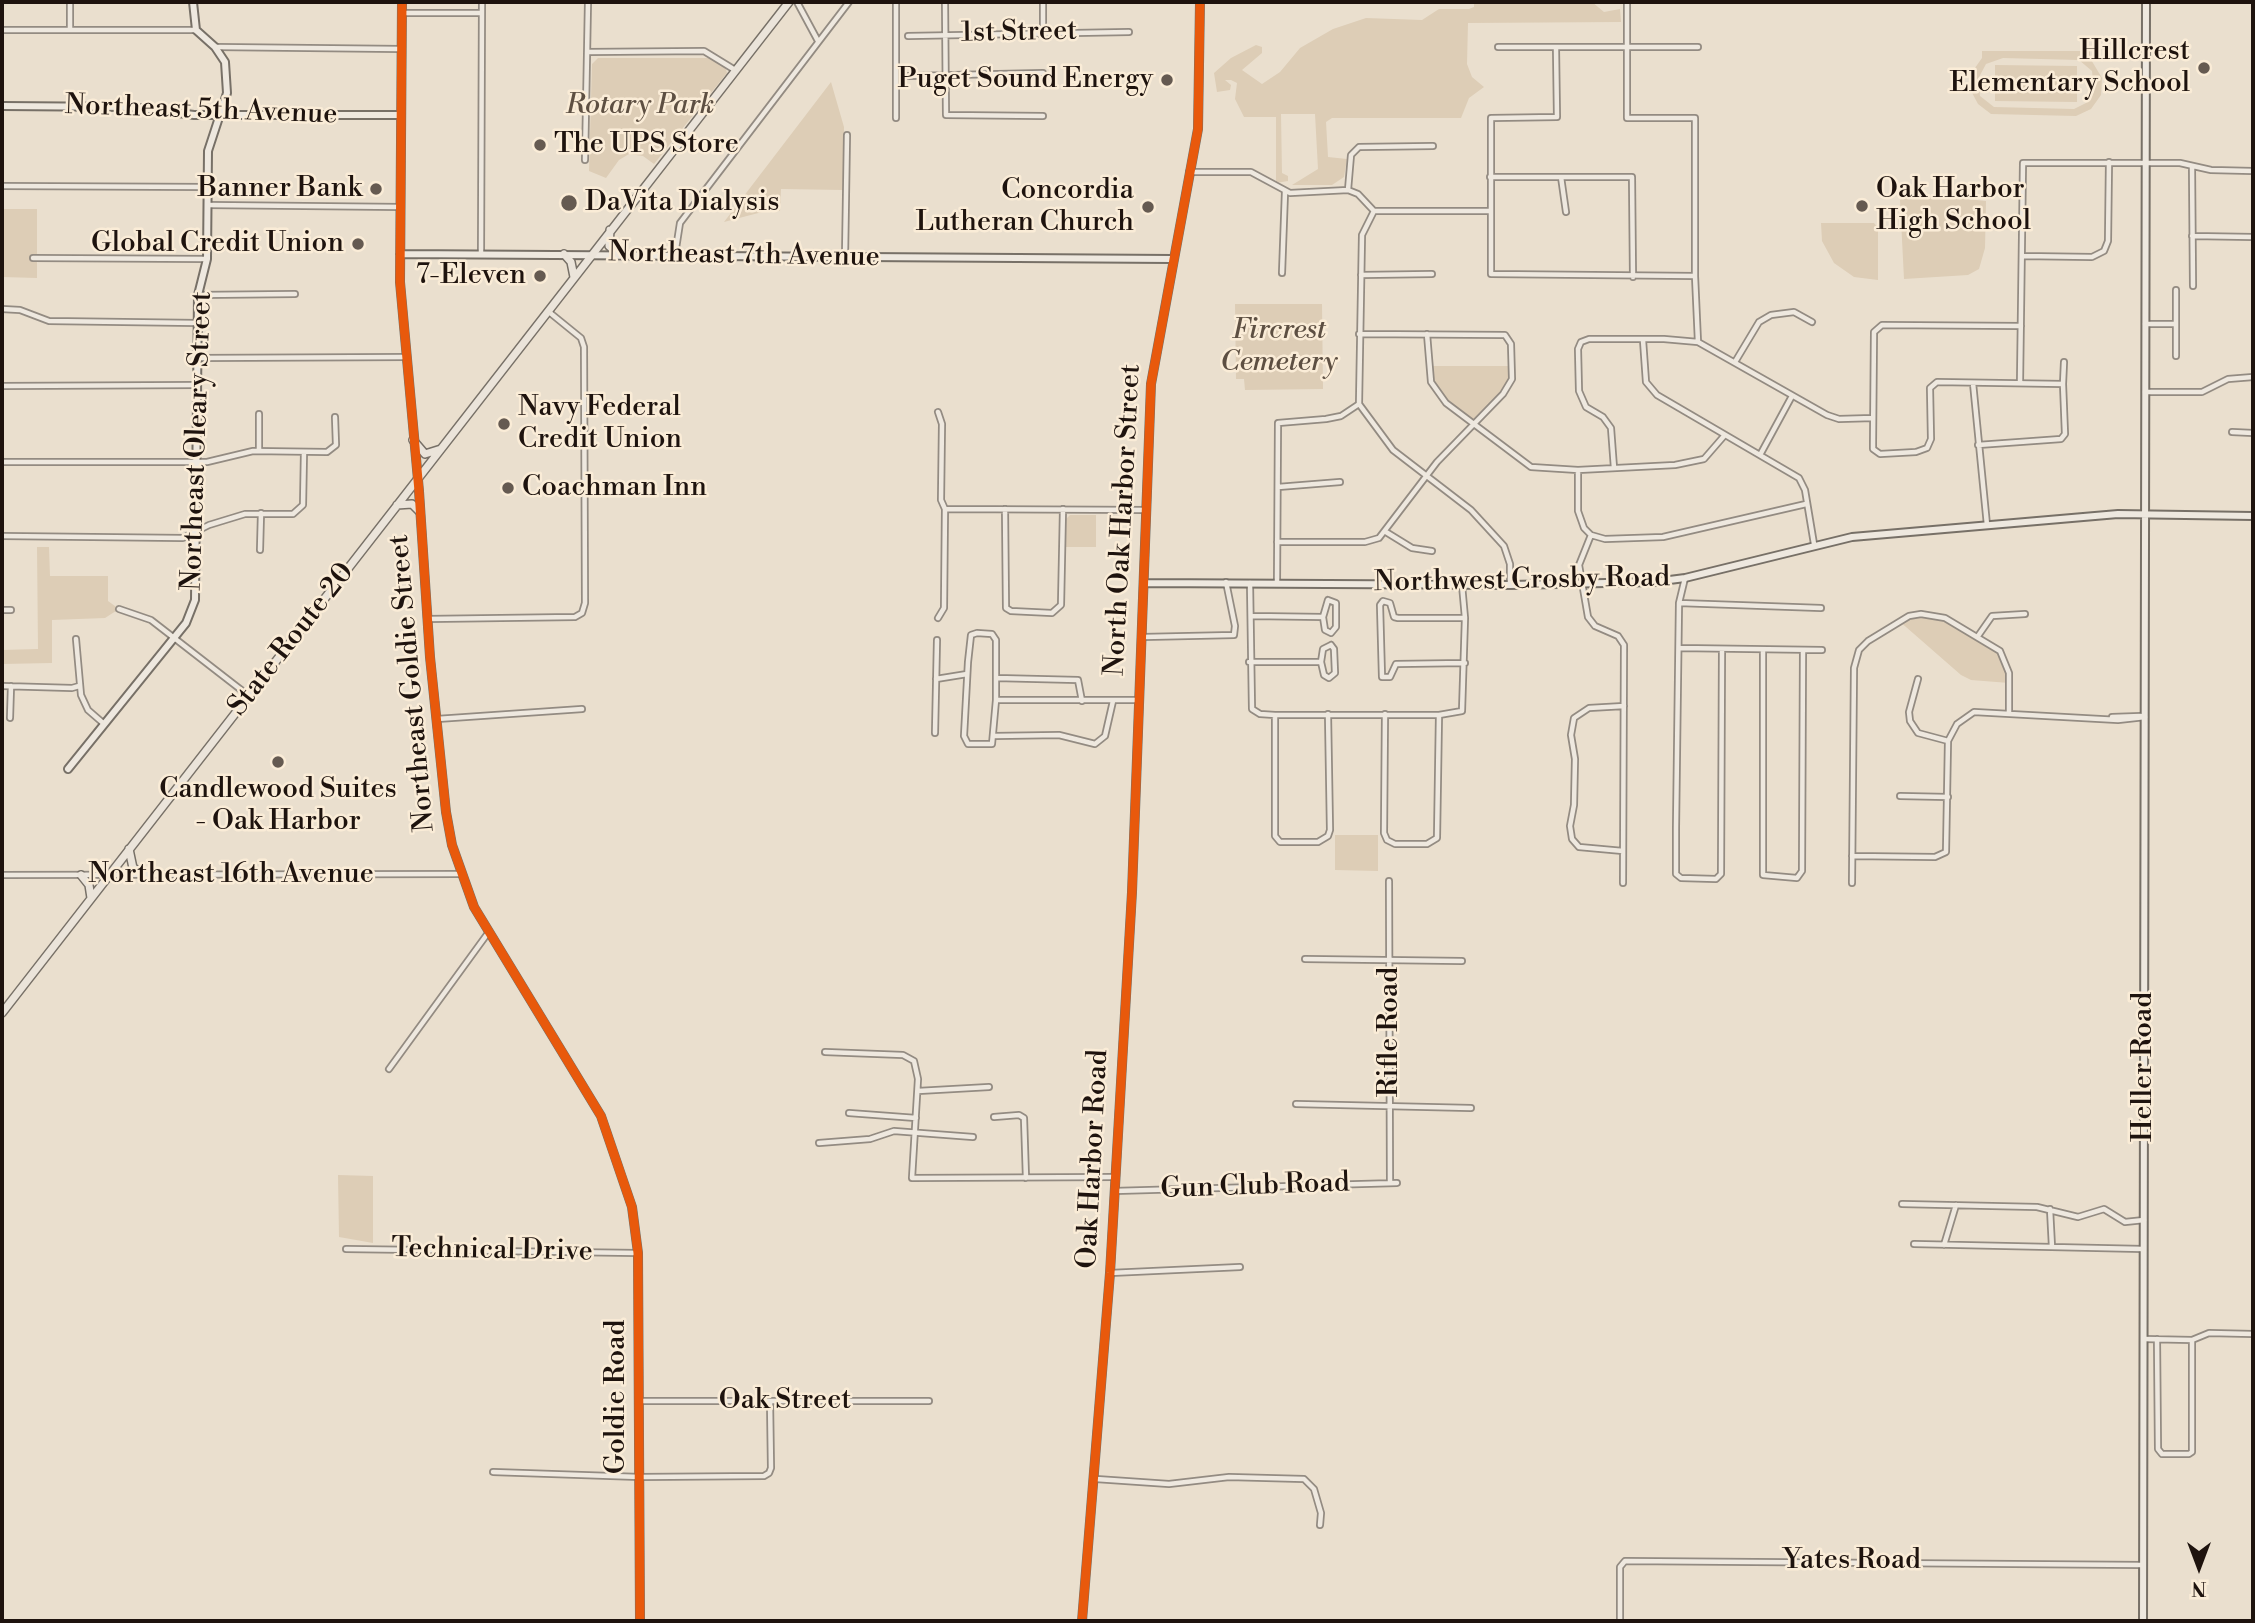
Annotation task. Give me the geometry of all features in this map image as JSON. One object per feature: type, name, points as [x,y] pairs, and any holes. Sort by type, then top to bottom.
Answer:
[{"type":"main road","name":"State Route 20","points":[[2,1013],[549,312],[590,254],[789,2]]},
{"type":"main road","points":[[611,228],[609,246],[619,255]]},
{"type":"main road","points":[[564,254],[571,262],[574,277]]},
{"type":"main road","points":[[414,440],[425,454],[442,449]]},
{"type":"main road","points":[[397,506],[412,504],[420,512]]},
{"type":"main road","points":[[129,849],[133,868],[148,875]]},
{"type":"main road","points":[[81,875],[89,885],[91,898]]},
{"type":"street","points":[[70,2],[70,30]]},
{"type":"street","points":[[2,30],[196,30],[193,2]]},
{"type":"street","name":"Northeast Goldie Street","points":[[402,2],[400,254],[427,619],[446,812],[461,874],[488,933],[601,1116],[623,1174]]},
{"type":"street","points":[[481,253],[482,2]]},
{"type":"street","points":[[585,160],[588,2]]},
{"type":"street","points":[[797,2],[818,41]]},
{"type":"street","points":[[675,255],[680,223],[849,2]]},
{"type":"street","points":[[896,2],[896,118]]},
{"type":"street","points":[[945,2],[946,115],[1043,116]]},
{"type":"street","points":[[1043,2],[1043,32]]},
{"type":"street","name":"North Oak Harbor Street","points":[[1138,700],[1143,637],[1151,384],[1200,106],[1200,2]]},
{"type":"street","points":[[1626,2],[1627,118],[1695,118],[1695,276],[1698,342]]},
{"type":"street","name":"Heller Road","points":[[2143,1621],[2146,2]]},
{"type":"street","points":[[401,13],[482,13]]},
{"type":"street","name":"Northeast Oleary Street","points":[[68,769],[173,639],[193,610],[198,295],[207,259],[208,151],[227,100],[225,62],[215,47],[196,30]]},
{"type":"street","name":"1st Street","points":[[908,36],[1129,32]]},
{"type":"street","points":[[215,47],[401,49]]},
{"type":"street","points":[[1499,47],[1698,47]]},
{"type":"street","points":[[1556,48],[1557,117],[1491,118],[1491,274],[1695,276]]},
{"type":"street","points":[[588,52],[704,51],[712,53],[735,70]]},
{"type":"street","points":[[908,76],[1043,73]]},
{"type":"street","name":"Northeast 5th Avenue","points":[[2,106],[131,107],[221,115],[401,116]]},
{"type":"street","points":[[845,257],[847,135]]},
{"type":"street","points":[[1348,190],[1351,155],[1359,146],[1433,146]]},
{"type":"street","points":[[2022,257],[2091,257],[2104,251],[2108,241],[2109,162]]},
{"type":"street","points":[[2020,383],[2023,163],[2180,163],[2192,167],[2253,171]]},
{"type":"street","points":[[2192,167],[2193,286]]},
{"type":"street","points":[[1189,172],[1251,172],[1285,192],[1348,190],[1358,194],[1374,211],[1490,211]]},
{"type":"street","points":[[1490,177],[1632,177],[1633,276]]},
{"type":"street","points":[[1561,177],[1566,212]]},
{"type":"street","points":[[2,186],[208,187]]},
{"type":"street","points":[[1282,273],[1285,192]]},
{"type":"street","points":[[208,205],[401,207]]},
{"type":"street","points":[[1374,211],[1362,236],[1359,404],[1393,450],[1471,510],[1504,546],[1510,564],[1510,585]]},
{"type":"street","points":[[2192,236],[2253,237]]},
{"type":"street","name":"Northeast 7th Avenue","points":[[400,254],[1172,259]]},
{"type":"street","points":[[33,258],[207,259]]},
{"type":"street","points":[[1361,275],[1432,274]]},
{"type":"street","points":[[2176,290],[2176,356]]},
{"type":"street","points":[[198,295],[295,294]]},
{"type":"street","points":[[2,309],[20,310],[49,321],[198,323]]},
{"type":"street","points":[[427,619],[575,617],[582,613],[585,604],[584,347],[581,338],[549,312]]},
{"type":"street","points":[[1735,362],[1759,322],[1771,315],[1794,312],[1812,322]]},
{"type":"street","points":[[2144,324],[2176,324]]},
{"type":"street","points":[[2021,326],[1879,326],[1874,337],[1873,418],[1876,452],[1886,454],[1927,448],[1931,439],[1932,384],[2063,384]]},
{"type":"street","points":[[1277,542],[1365,542],[1386,532],[1426,477],[1508,388],[1513,372],[1509,339],[1505,335],[1359,334]]},
{"type":"street","points":[[1427,334],[1432,382],[1446,403],[1522,463],[1541,468],[1578,470],[1695,461],[1708,456],[1724,436]]},
{"type":"street","points":[[1614,468],[1614,439],[1609,423],[1581,401],[1578,349],[1581,342],[1589,340],[1698,342],[1834,418],[1873,418]]},
{"type":"street","points":[[1643,340],[1644,375],[1648,387],[1724,436],[1799,478],[1814,544]]},
{"type":"street","points":[[197,358],[407,358]]},
{"type":"street","points":[[1978,446],[2056,441],[2063,438],[2064,362]]},
{"type":"street","points":[[2144,392],[2202,392],[2232,378],[2253,377]]},
{"type":"street","points":[[1973,383],[1987,525]]},
{"type":"street","points":[[2,386],[197,385]]},
{"type":"street","points":[[1760,455],[1792,396]]},
{"type":"street","points":[[1277,583],[1279,423],[1340,416],[1359,404]]},
{"type":"street","points":[[938,412],[942,424],[941,500],[945,509],[944,608],[938,618]]},
{"type":"street","points":[[259,414],[259,452]]},
{"type":"street","points":[[2,462],[196,462],[259,452],[333,450],[336,445],[335,417]]},
{"type":"street","points":[[2232,432],[2253,433]]},
{"type":"street","points":[[2,536],[183,538],[230,518],[261,513],[293,514],[303,505],[304,452]]},
{"type":"street","points":[[1578,470],[1578,512],[1584,528],[1591,535],[1605,538],[1663,537],[1807,504]]},
{"type":"street","points":[[1278,487],[1340,482]]},
{"type":"street","points":[[945,509],[1147,510]]},
{"type":"street","points":[[1005,509],[1006,608],[1011,611],[1052,613],[1061,605],[1063,509]]},
{"type":"street","points":[[260,550],[261,513]]},
{"type":"street","name":"Northwest Crosby Road","points":[[1145,583],[1510,585],[1685,578],[1814,544],[1852,537],[2144,513],[2253,516]]},
{"type":"street","points":[[1386,532],[1412,548],[1432,551]]},
{"type":"street","points":[[1591,535],[1581,555],[1580,583],[1590,622],[1614,633],[1624,645],[1623,883]]},
{"type":"street","points":[[1685,578],[1679,603],[1676,874],[1681,878],[1716,879],[1721,874],[1722,651]]},
{"type":"street","points":[[1143,637],[1234,635],[1235,626],[1226,582]]},
{"type":"street","points":[[1250,583],[1252,616],[1249,662],[1252,709],[1260,714],[1275,715],[1439,715],[1462,711],[1465,663],[1462,584]]},
{"type":"street","points":[[1332,600],[1336,603],[1335,632],[1326,632],[1323,617],[1325,603],[1332,600]]},
{"type":"street","points":[[1465,618],[1398,618],[1394,617],[1390,603],[1383,601],[1380,605],[1382,677],[1390,677],[1396,664],[1465,663]]},
{"type":"street","points":[[1679,603],[1821,608]]},
{"type":"street","points":[[119,608],[151,620],[249,696]]},
{"type":"street","points":[[2,610],[11,610]]},
{"type":"street","points":[[1852,883],[1854,668],[1859,650],[1899,619],[1921,614],[1945,618],[2000,651],[2007,661],[2009,713]]},
{"type":"street","points":[[1978,636],[1992,615],[2025,614]]},
{"type":"street","points":[[1252,616],[1323,617]]},
{"type":"street","points":[[986,633],[996,640],[994,741],[988,746],[964,741],[967,674],[971,635],[986,633]]},
{"type":"street","points":[[76,639],[79,686],[88,710],[103,723]]},
{"type":"street","points":[[935,733],[937,640]]},
{"type":"street","points":[[1325,647],[1333,647],[1333,677],[1325,677],[1321,662],[1325,647]]},
{"type":"street","points":[[1679,648],[1722,651],[1822,650]]},
{"type":"street","points":[[1763,651],[1763,875],[1797,878],[1802,871],[1803,650]]},
{"type":"street","points":[[1249,662],[1321,662]]},
{"type":"street","points":[[936,679],[967,674]]},
{"type":"street","points":[[996,678],[1078,680],[1082,701]]},
{"type":"street","points":[[1918,679],[1909,712],[1913,727],[1918,733],[1948,741]]},
{"type":"street","points":[[2,686],[79,686]]},
{"type":"street","points":[[10,718],[12,686]]},
{"type":"street","points":[[996,700],[1138,700]]},
{"type":"street","name":"Oak Harbor Road","points":[[1082,1621],[1096,1479],[1110,1273],[1132,892],[1138,700]]},
{"type":"street","points":[[994,736],[1059,735],[1095,744],[1105,736],[1113,701]]},
{"type":"street","points":[[1623,706],[1589,708],[1574,718],[1571,735],[1574,795],[1570,826],[1572,839],[1579,847],[1623,851]]},
{"type":"street","points":[[436,719],[582,709]]},
{"type":"street","points":[[1852,856],[1941,855],[1948,849],[1948,741],[1957,724],[1974,712],[2132,720],[2145,717]]},
{"type":"street","points":[[1275,715],[1275,836],[1286,843],[1318,842],[1328,836],[1330,830],[1328,714]]},
{"type":"street","points":[[1385,714],[1384,833],[1387,840],[1395,844],[1427,844],[1435,840],[1439,833],[1439,715]]},
{"type":"street","points":[[1900,796],[1948,797]]},
{"type":"street","name":"Northeast 16th Avenue","points":[[2,875],[461,874]]},
{"type":"street","name":"Rifle Road","points":[[1389,881],[1390,1183]]},
{"type":"street","points":[[389,1069],[488,933]]},
{"type":"street","points":[[1305,958],[1462,961]]},
{"type":"street","points":[[825,1052],[860,1052],[909,1058],[917,1067],[912,1178],[1114,1177]]},
{"type":"street","points":[[918,1091],[989,1087]]},
{"type":"street","points":[[1296,1104],[1471,1108]]},
{"type":"street","points":[[849,1113],[916,1118]]},
{"type":"street","points":[[995,1117],[1024,1118],[1026,1178]]},
{"type":"street","points":[[819,1143],[870,1139],[894,1131],[973,1137]]},
{"type":"street","name":"Goldie Road","points":[[623,1174],[632,1207],[638,1253],[640,1621]]},
{"type":"street","name":"Gun Club Road","points":[[1113,1191],[1397,1183]]},
{"type":"street","points":[[1902,1204],[2050,1209],[2078,1217],[2104,1209],[2125,1222],[2144,1220]]},
{"type":"street","points":[[1944,1245],[1956,1205]]},
{"type":"street","points":[[2050,1209],[2052,1247]]},
{"type":"street","points":[[1914,1244],[2144,1249]]},
{"type":"street","name":"Technical Drive","points":[[346,1249],[638,1253]]},
{"type":"street","points":[[1110,1273],[1240,1267]]},
{"type":"street","points":[[2144,1339],[2193,1340],[2209,1333],[2253,1334]]},
{"type":"street","points":[[2157,1339],[2158,1449],[2162,1454],[2192,1452],[2193,1340]]},
{"type":"street","name":"Oak Street","points":[[640,1401],[929,1401]]},
{"type":"street","points":[[493,1472],[764,1476],[769,1473],[770,1401]]},
{"type":"street","points":[[1096,1479],[1169,1485],[1228,1477],[1304,1479],[1314,1489],[1321,1513],[1320,1525]]},
{"type":"street","name":"Yates Road","points":[[1620,1621],[1620,1567],[1625,1561],[2143,1565]]},
{"type":"green space","points":[[1474,2],[1592,2],[1604,12],[1620,9],[1621,22],[1468,23],[1467,64],[1472,77],[1484,87],[1469,98],[1461,118],[1332,118],[1326,122],[1328,157],[1347,159],[1344,177],[1332,185],[1292,185],[1318,169],[1315,114],[1281,114],[1282,173],[1288,176],[1288,181],[1276,183],[1276,117],[1244,117],[1235,99],[1237,83],[1231,80],[1225,80],[1231,85],[1230,90],[1217,92],[1214,73],[1231,58],[1256,45],[1262,47],[1262,53],[1242,70],[1262,84],[1280,72],[1300,48],[1333,29],[1366,18],[1422,20],[1439,9],[1469,9],[1474,7]]},
{"type":"green space","points":[[1982,51],[2090,51],[2090,58],[2102,78],[2101,95],[2091,109],[2076,116],[1991,114],[1978,104],[1970,89],[1972,72],[1982,58]],"holes":[[[2003,58],[2079,60],[2092,71],[2094,92],[2086,103],[2074,109],[1994,107],[1980,96],[1978,79],[1986,64]]]},
{"type":"green space","name":"Rotary Park","points":[[598,58],[711,58],[725,66],[727,73],[654,164],[643,156],[629,154],[619,160],[606,178],[589,171],[592,64]]},
{"type":"green space","points":[[1995,65],[2077,66],[2077,102],[1995,101]]},
{"type":"green space","points":[[831,82],[844,127],[843,190],[781,189],[780,211],[766,211],[724,222]]},
{"type":"green space","points":[[1907,193],[1986,201],[1985,248],[1979,269],[1968,275],[1904,279],[1900,200]]},
{"type":"green space","points":[[2,209],[37,209],[37,278],[2,277]]},
{"type":"green space","points":[[1821,223],[1874,223],[1878,228],[1878,280],[1854,277],[1834,263],[1822,241]]},
{"type":"green space","name":"Fircrest Cemetery","points":[[1235,304],[1322,304],[1323,389],[1245,390],[1244,379],[1236,379]]},
{"type":"green space","points":[[1429,366],[1513,366],[1509,388],[1474,423],[1446,403],[1431,382]]},
{"type":"green space","points":[[1070,515],[1096,515],[1096,547],[1065,547],[1065,520]]},
{"type":"green space","points":[[37,547],[49,547],[50,576],[108,576],[108,601],[119,609],[105,618],[52,620],[52,663],[2,664],[2,650],[38,649]]},
{"type":"green space","points":[[1921,614],[1945,618],[2000,651],[2007,661],[2009,683],[1971,680],[1961,675],[1898,620]]},
{"type":"green space","points":[[1335,835],[1378,835],[1378,871],[1335,870]]},
{"type":"green space","points":[[338,1175],[373,1176],[373,1243],[339,1237]]},
{"type":"cycle path","points":[[402,2],[400,282],[419,491],[430,657],[446,812],[452,845],[474,907],[601,1116],[632,1207],[638,1253],[640,1621]]},
{"type":"cycle path","points":[[1082,1621],[1110,1273],[1132,892],[1151,384],[1198,129],[1200,2]]},
{"type":"place","name":"Hillcrest Elementary School","points":[[2204,68]]},
{"type":"place","name":"Puget Sound Energy","points":[[1167,80]]},
{"type":"place","name":"The UPS Store","points":[[540,145]]},
{"type":"place","name":"Banner Bank","points":[[376,189]]},
{"type":"place","name":"DaVita Dialysis","points":[[569,203]]},
{"type":"place","name":"Oak Harbor High School","points":[[1862,206]]},
{"type":"place","name":"Concordia Lutheran Church","points":[[1148,207]]},
{"type":"place","name":"Global Credit Union","points":[[358,244]]},
{"type":"place","name":"7-Eleven","points":[[540,276]]},
{"type":"place","name":"Navy Federal Credit Union","points":[[504,424]]},
{"type":"place","name":"Coachman Inn","points":[[508,488]]},
{"type":"place","name":"Candlewood Suites - Oak Harbor","points":[[278,762]]}]
